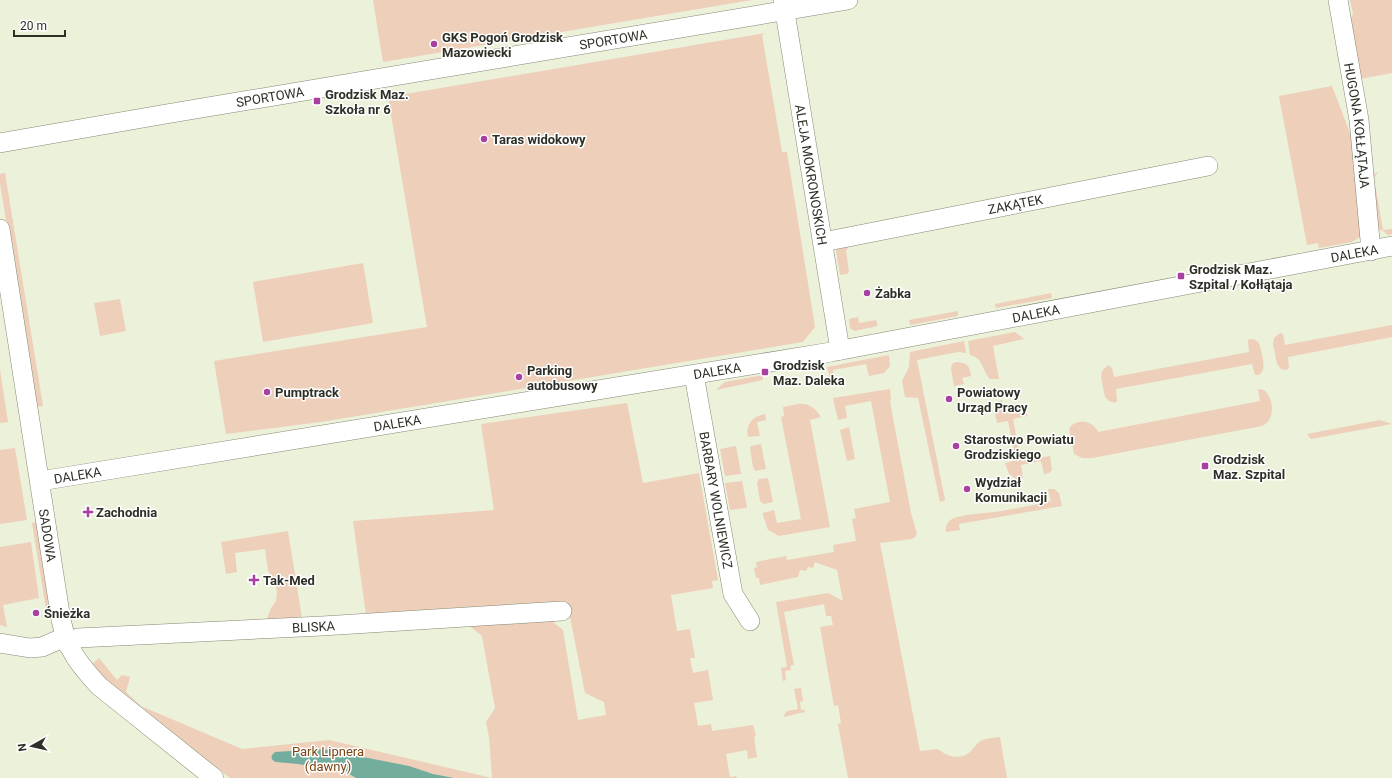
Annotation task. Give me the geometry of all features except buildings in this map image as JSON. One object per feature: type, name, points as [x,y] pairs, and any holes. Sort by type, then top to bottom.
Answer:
[{"type":"street","name":"SPORTOWA","points":[[0,143],[784,6],[848,0]]},
{"type":"street","name":"HUGONA KOŁŁĄTAJA","points":[[1338,0],[1358,120],[1371,251]]},
{"type":"street","name":"ALEJA MOKRONOSKICH","points":[[784,6],[840,350]]},
{"type":"street","name":"ZAKĄTEK","points":[[823,242],[1208,166]]},
{"type":"street","name":"SADOWA","points":[[0,229],[61,619],[67,641],[73,655],[84,670],[99,686],[214,778]]},
{"type":"street","name":"DALEKA","points":[[40,481],[840,350],[1392,246]]},
{"type":"street","name":"BARBARY WOLNIEWICZ","points":[[694,375],[733,594],[750,621]]},
{"type":"street","name":"BLISKA","points":[[0,643],[30,648],[42,647],[78,638],[322,626],[562,611]]},
{"type":"green space","name":"GKS Pogoń Grodzisk Mazowiecki","points":[[373,0],[752,0],[383,62]]},
{"type":"green space","points":[[1350,0],[1392,0],[1392,73],[1360,79],[1349,20],[1353,14]]},
{"type":"green space","points":[[765,33],[762,35],[782,152],[787,152],[815,327],[803,342],[321,422],[226,434],[214,361],[427,327],[388,97]]},
{"type":"green space","points":[[1332,86],[1351,136],[1365,234],[1352,242],[1319,248],[1318,243],[1307,245],[1279,96]]},
{"type":"green space","points":[[1378,172],[1374,178],[1383,230],[1392,229],[1392,234],[1388,235],[1382,230],[1378,230],[1373,174]]},
{"type":"green space","points":[[5,173],[43,406],[36,407],[0,183],[0,174]]},
{"type":"green space","points":[[849,246],[846,251],[849,272],[847,274],[840,275],[836,251],[837,248]]},
{"type":"green space","points":[[363,263],[373,323],[263,342],[253,282]]},
{"type":"green space","points":[[1051,293],[1052,298],[996,308],[995,304]]},
{"type":"green space","points":[[120,299],[126,331],[100,336],[94,303]]},
{"type":"green space","points":[[958,311],[958,316],[910,325],[909,320]]},
{"type":"green space","points":[[858,317],[859,323],[876,320],[878,326],[854,331],[850,328],[849,319]]},
{"type":"green space","points":[[1392,325],[1392,337],[1288,357],[1289,368],[1287,370],[1281,369],[1277,364],[1273,344],[1274,338],[1280,333],[1283,334],[1285,345]]},
{"type":"green space","points":[[1015,332],[1024,339],[993,346],[999,379],[990,379],[978,359],[970,355],[968,341]]},
{"type":"green space","points":[[1249,339],[1254,339],[1259,344],[1263,360],[1263,371],[1259,375],[1255,375],[1252,364],[1116,389],[1117,401],[1115,403],[1109,401],[1105,397],[1101,377],[1102,371],[1108,365],[1112,368],[1114,377],[1249,352]]},
{"type":"green space","points":[[964,341],[966,353],[958,352],[917,360],[945,500],[940,502],[918,398],[905,397],[902,381],[909,367],[910,352]]},
{"type":"green space","points":[[889,355],[890,366],[884,373],[869,376],[866,364],[833,370],[835,382],[831,383],[827,367]]},
{"type":"green space","points":[[956,362],[967,365],[970,369],[971,376],[962,378],[964,384],[954,386],[951,368],[952,364]]},
{"type":"green space","points":[[0,370],[8,422],[0,423]]},
{"type":"green space","points":[[763,375],[763,380],[716,390],[725,382]]},
{"type":"green space","points":[[890,389],[890,402],[911,513],[917,534],[912,539],[880,543],[920,751],[938,749],[945,754],[958,757],[966,755],[983,740],[1000,737],[1007,778],[848,778],[838,724],[841,723],[838,705],[834,706],[820,627],[833,625],[831,616],[826,616],[824,604],[784,612],[794,665],[790,666],[791,670],[785,671],[786,680],[783,681],[781,668],[787,667],[776,602],[828,593],[843,601],[837,570],[815,562],[813,568],[808,567],[806,571],[800,570],[798,577],[760,585],[759,578],[756,578],[754,568],[757,567],[756,562],[786,556],[787,560],[834,552],[833,545],[856,541],[852,519],[856,518],[854,509],[890,502],[871,401],[845,406],[847,418],[838,420],[833,398]]},
{"type":"green space","points":[[1258,389],[1264,390],[1270,398],[1272,409],[1270,419],[1262,426],[1092,458],[1082,458],[1074,454],[1069,428],[1076,423],[1089,423],[1098,432],[1260,401]]},
{"type":"green space","points":[[1002,400],[1004,413],[1026,409],[1027,416],[1013,419],[1021,461],[1050,456],[1052,470],[1049,473],[1044,474],[1041,461],[1021,465],[1023,478],[1016,479],[1009,474],[1005,463],[1016,460],[1008,421],[997,423],[994,409],[996,402]]},
{"type":"green space","points":[[627,403],[643,483],[699,473],[718,580],[712,581],[713,588],[671,595],[677,631],[690,629],[695,658],[690,658],[693,673],[708,670],[713,700],[694,703],[698,726],[711,724],[712,731],[753,725],[756,736],[754,737],[757,757],[748,759],[747,750],[726,754],[730,777],[736,776],[737,778],[492,778],[489,737],[486,722],[495,708],[482,636],[467,624],[549,619],[563,630],[578,720],[606,715],[604,702],[585,693],[567,602],[366,615],[353,521],[494,510],[481,424]]},
{"type":"green space","points":[[805,404],[811,407],[821,417],[810,420],[830,527],[779,536],[768,530],[763,513],[774,510],[777,523],[801,519],[781,417],[784,416],[783,407]]},
{"type":"green space","points":[[765,414],[766,420],[757,422],[760,436],[748,437],[747,432],[751,421]]},
{"type":"green space","points":[[1380,420],[1392,424],[1311,439],[1307,434]]},
{"type":"green space","points":[[849,427],[855,459],[847,461],[840,430]]},
{"type":"green space","points":[[761,444],[766,469],[755,471],[750,448],[751,446]]},
{"type":"green space","points":[[736,446],[741,474],[725,476],[720,449]]},
{"type":"green space","points":[[15,448],[27,520],[0,524],[0,450]]},
{"type":"green space","points":[[768,478],[773,502],[764,504],[760,501],[757,483],[759,479]]},
{"type":"green space","points":[[742,481],[747,507],[730,510],[725,483]]},
{"type":"green space","points":[[1048,489],[1054,489],[1059,493],[1062,506],[959,524],[960,530],[946,532],[946,526],[950,520],[957,517],[1002,511],[1051,501]]},
{"type":"green space","points":[[38,522],[52,614],[47,615],[32,523]]},
{"type":"green space","points":[[288,531],[302,618],[266,621],[271,608],[276,601],[277,593],[275,581],[268,571],[265,549],[235,553],[237,572],[226,574],[221,542]]},
{"type":"green space","points":[[31,542],[39,598],[3,605],[7,627],[0,625],[0,547]]},
{"type":"green space","points":[[99,658],[117,680],[122,675],[130,677],[126,692],[141,706],[139,708],[111,687],[91,665]]},
{"type":"green space","points":[[801,688],[803,701],[800,702],[801,710],[805,710],[805,712],[783,717],[787,711],[798,709],[794,689]]},
{"type":"green space","name":"Park Lipnera (dawny)","points":[[141,706],[242,749],[329,740],[492,778],[230,778],[164,727]]},
{"type":"water","points":[[322,749],[409,766],[433,774],[454,778],[356,778],[341,769],[276,762],[272,758],[272,755],[275,752]]},
{"type":"place","name":"GKS Pogoń Grodzisk Mazowiecki","points":[[434,44]]},
{"type":"place","name":"Grodzisk Maz. Szkoła nr 6","points":[[317,101]]},
{"type":"place","name":"Taras widokowy","points":[[484,139]]},
{"type":"place","name":"Grodzisk Maz. Szpital / Kołłątaja","points":[[1181,276]]},
{"type":"place","name":"Żabka","points":[[867,293]]},
{"type":"place","name":"Grodzisk Maz. Daleka","points":[[765,372]]},
{"type":"place","name":"Parking autobusowy","points":[[519,377]]},
{"type":"place","name":"Pumptrack","points":[[267,392]]},
{"type":"place","name":"Powiatowy Urząd Pracy","points":[[949,399]]},
{"type":"place","name":"Starostwo Powiatu Grodziskiego","points":[[956,446]]},
{"type":"place","name":"Grodzisk Maz. Szpital","points":[[1205,466]]},
{"type":"place","name":"Wydział Komunikacji","points":[[967,489]]},
{"type":"place","name":"Zachodnia","points":[[88,512]]},
{"type":"place","name":"Tak-Med","points":[[254,580]]},
{"type":"place","name":"Śnieżka","points":[[36,613]]}]
